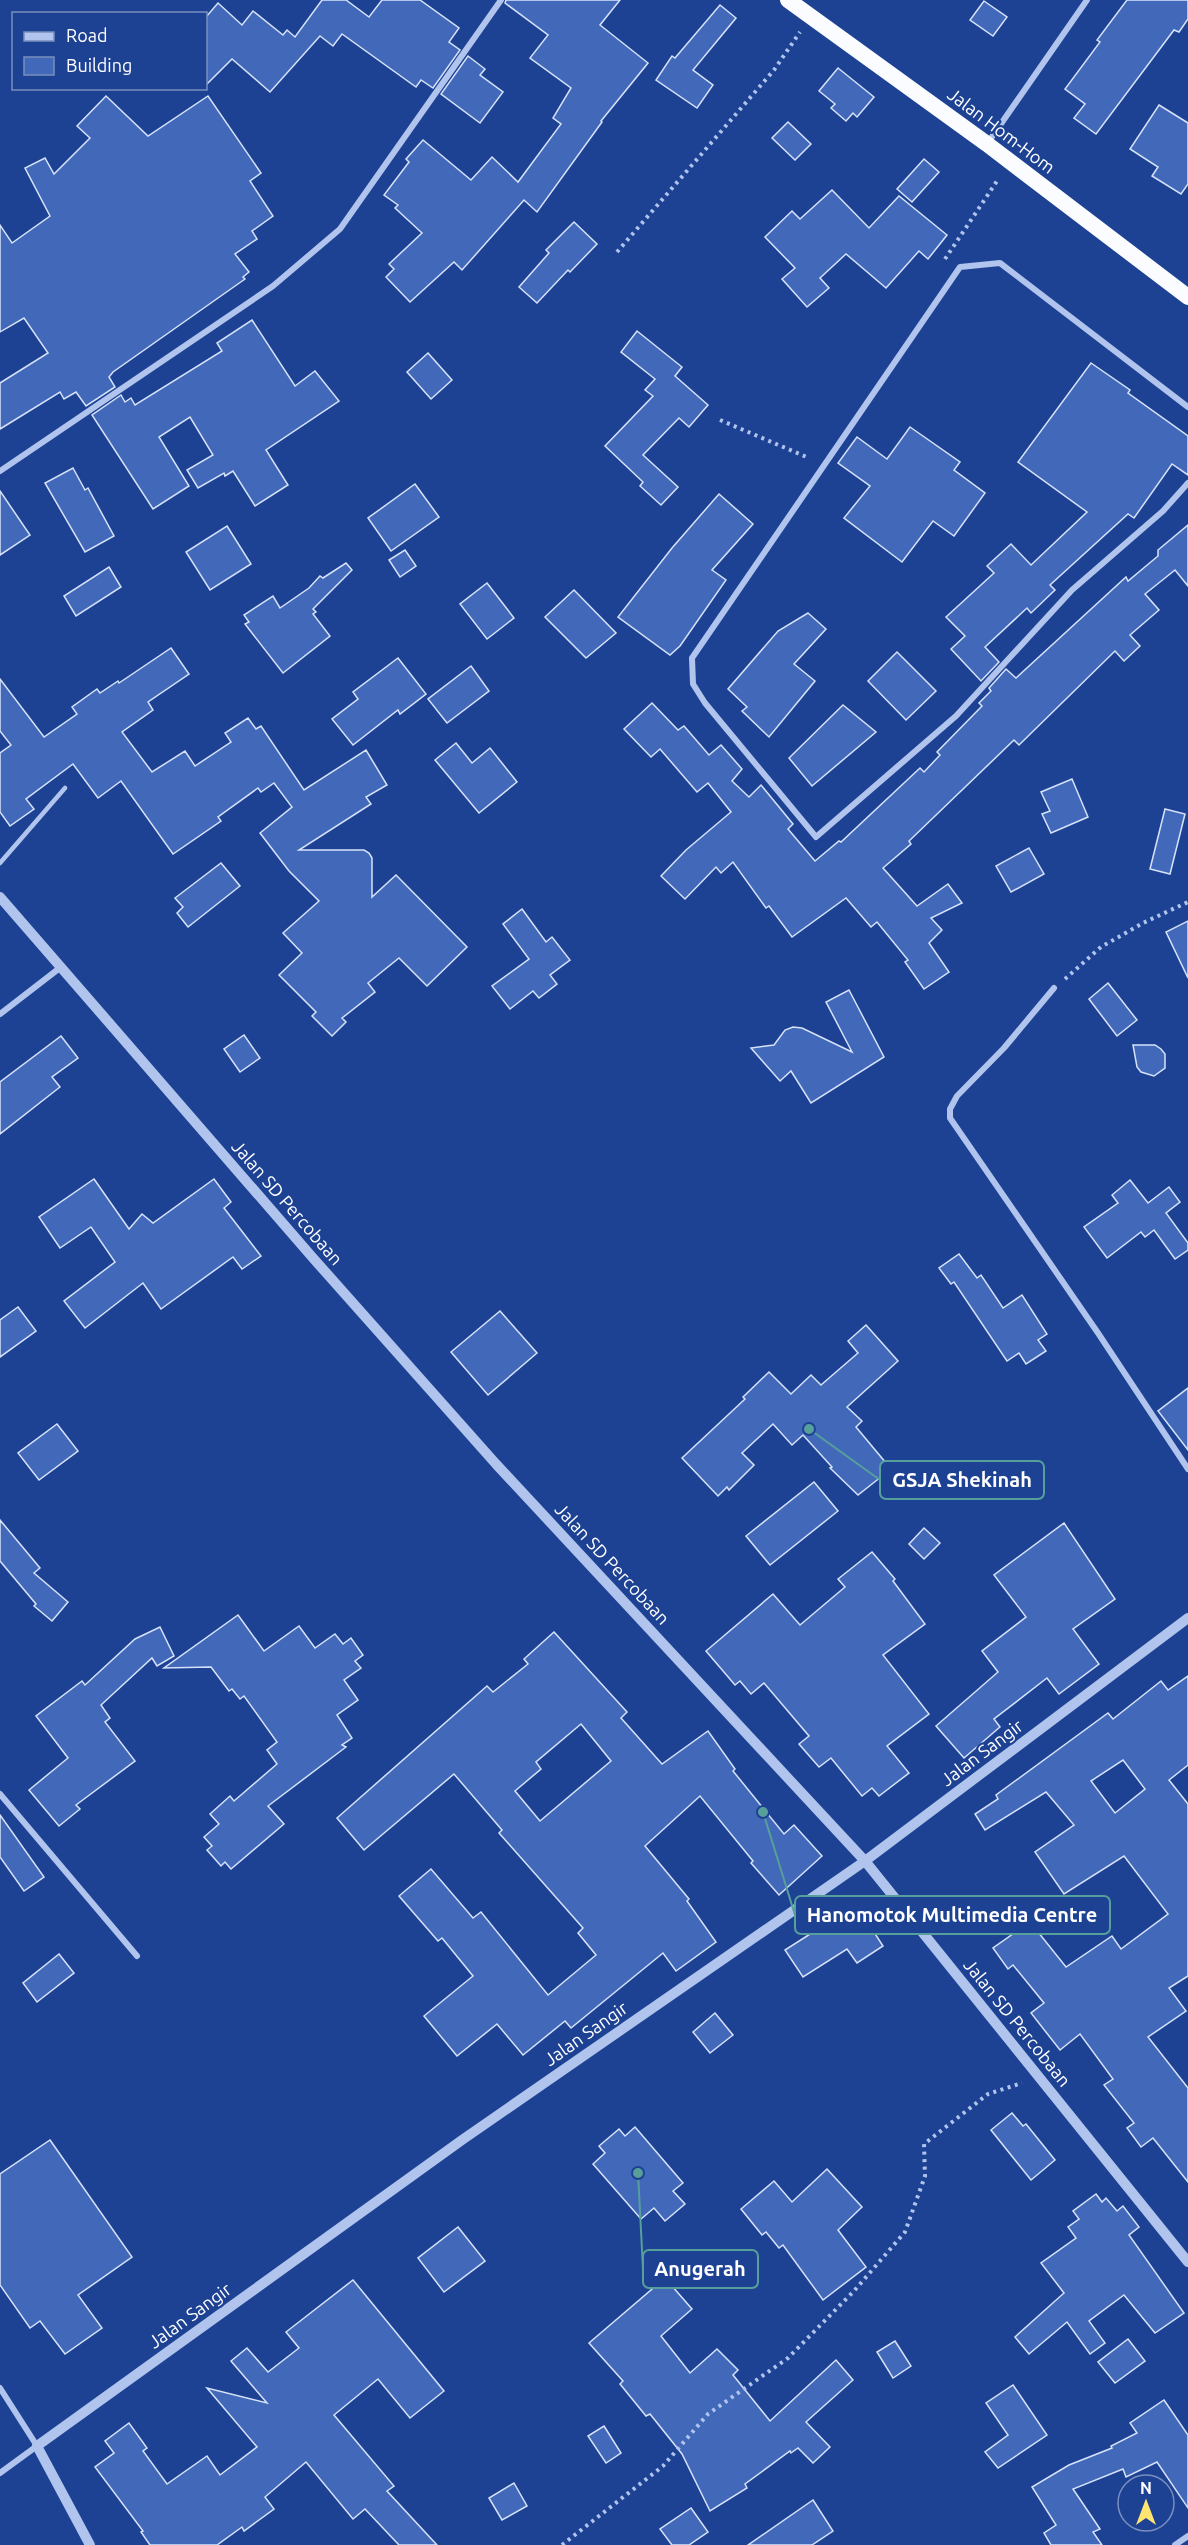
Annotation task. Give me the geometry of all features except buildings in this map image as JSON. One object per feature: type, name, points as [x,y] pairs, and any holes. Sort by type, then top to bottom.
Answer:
[{"type":"highway","name":"Jalan Hom-Hom","points":[[788,0],[987,144],[1188,297]]},
{"type":"street","points":[[0,471],[273,286],[340,229],[501,0]]},
{"type":"street","points":[[987,144],[1087,0]]},
{"type":"street","points":[[1188,407],[1000,263],[960,267],[692,658],[693,684],[705,703],[816,837],[956,716],[1072,590],[1163,511],[1188,483]]},
{"type":"street","name":"Jalan SD Percobaan","points":[[0,897],[313,1258],[496,1464],[865,1861],[1188,2262]]},
{"type":"street","points":[[0,1014],[61,967]]},
{"type":"street","points":[[1054,988],[1004,1048],[957,1095],[951,1109],[951,1118],[1188,1469]]},
{"type":"street","name":"Jalan Sangir","points":[[0,2473],[462,2140],[865,1861],[1188,1617]]},
{"type":"street","points":[[0,1794],[137,1956]]},
{"type":"street","points":[[0,2388],[37,2446],[90,2545]]},
{"type":"street","points":[[1175,2545],[1188,2536]]},
{"type":"lane","points":[[0,863],[65,788]]},
{"type":"path","points":[[617,252],[774,70],[811,16]]},
{"type":"path","points":[[943,261],[1010,162]]},
{"type":"path","points":[[720,420],[808,460],[815,450]]},
{"type":"path","points":[[1054,988],[1101,947],[1143,923],[1188,902]]},
{"type":"path","points":[[562,2545],[663,2466],[708,2414],[788,2358],[854,2290],[905,2232],[925,2176],[924,2144],[988,2094],[1040,2077]]},
{"type":"place","name":"GSJA Shekinah","points":[[809,1429]]},
{"type":"place","name":"Hanomotok Multimedia Centre","points":[[763,1812]]},
{"type":"place","name":"Anugerah","points":[[638,2173]]}]
